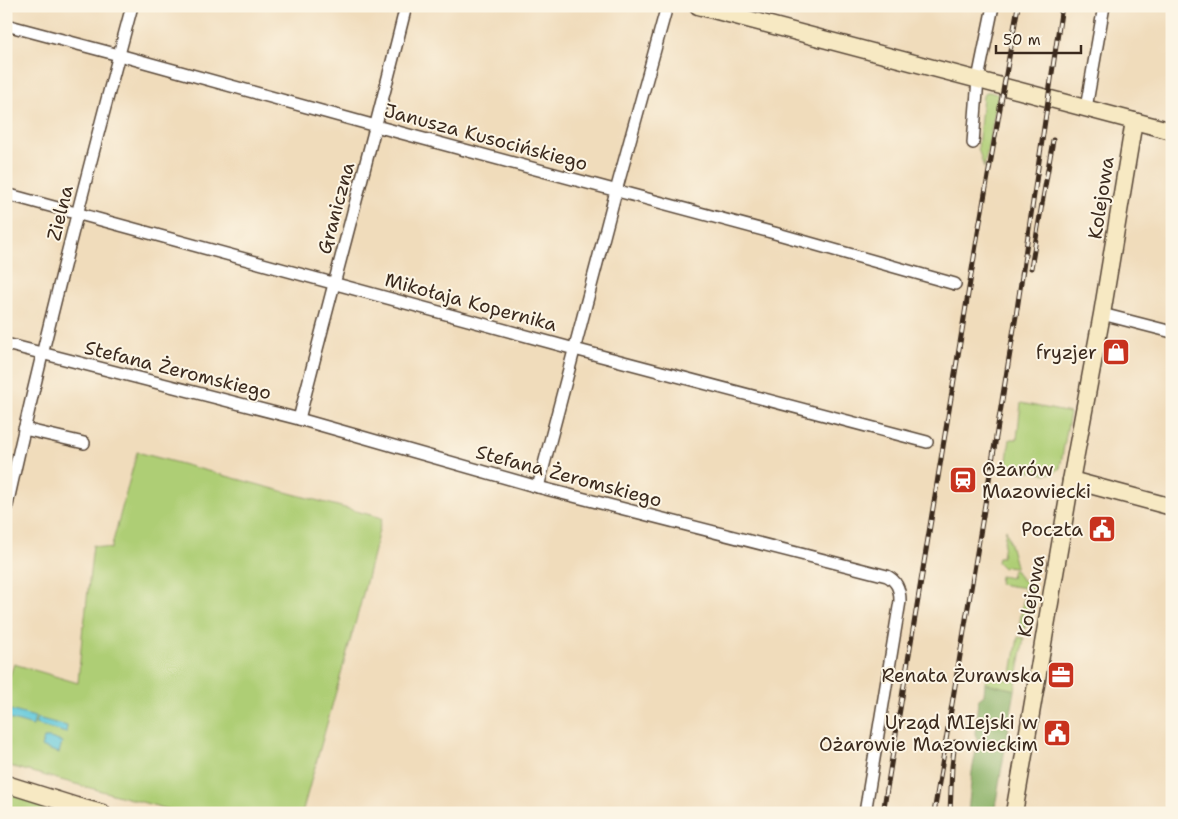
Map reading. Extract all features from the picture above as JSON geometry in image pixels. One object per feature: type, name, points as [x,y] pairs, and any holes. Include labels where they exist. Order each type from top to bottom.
[{"type":"street","name":"Zielna","points":[[6,510],[24,429],[78,213],[132,6]]},
{"type":"street","name":"Graniczna","points":[[299,419],[406,6]]},
{"type":"street","points":[[538,487],[666,6]]},
{"type":"street","points":[[698,6],[1172,131]]},
{"type":"street","points":[[973,143],[978,79],[992,6]]},
{"type":"street","points":[[1086,108],[1104,6]]},
{"type":"street","name":"Janusza Kusocińskiego","points":[[6,25],[769,231],[956,284]]},
{"type":"street","name":"Kolejowa","points":[[1014,813],[1134,121]]},
{"type":"street","name":"Mikołaja Kopernika","points":[[6,194],[927,442]]},
{"type":"street","points":[[1102,314],[1172,332]]},
{"type":"street","name":"Stefana Żeromskiego","points":[[6,344],[299,419],[538,487],[892,578],[899,588],[900,601],[865,813]]},
{"type":"street","points":[[24,429],[84,444]]},
{"type":"street","points":[[1071,480],[1172,507]]},
{"type":"street","points":[[6,784],[102,813]]},
{"type":"green space","points":[[986,92],[998,94],[984,168],[978,148],[983,96]]},
{"type":"green space","points":[[1021,403],[1070,413],[1060,468],[1054,473],[1047,474],[1006,467],[1010,439],[1017,439]]},
{"type":"green space","points":[[137,452],[382,518],[360,606],[302,813],[182,813],[6,765],[6,686],[14,664],[78,683],[93,545],[111,549]]},
{"type":"green space","points":[[1006,529],[1016,566],[1005,566],[1004,568],[997,562],[998,557],[1002,557]]},
{"type":"green space","points":[[1013,569],[1023,580],[1034,582],[1025,629],[1019,628],[1025,588],[999,584],[1000,576],[1011,578]]},
{"type":"green space","points":[[1018,637],[1024,638],[1015,690],[985,683],[986,676],[1011,680]]},
{"type":"green space","points":[[985,683],[1015,690],[994,813],[968,813],[972,772],[978,740],[975,734],[978,700],[984,695]]},
{"type":"green space","points":[[6,787],[92,813],[6,813]]},
{"type":"water","points":[[6,709],[35,717],[33,726],[6,718]]},
{"type":"water","points":[[37,718],[67,726],[66,733],[35,724]]},
{"type":"water","points":[[44,738],[62,742],[59,753],[41,747]]},
{"type":"railway","points":[[883,813],[978,233],[1018,6]]},
{"type":"railway","points":[[934,813],[1016,316],[1062,6]]},
{"type":"railway","points":[[1031,268],[1053,140]]},
{"type":"railway","points":[[950,813],[955,742]]},
{"type":"place","name":"fryzjer","points":[[1116,352]]},
{"type":"place","name":"Ożarów Mazowiecki","points":[[963,480]]},
{"type":"place","name":"Poczta","points":[[1102,529]]},
{"type":"place","name":"Renata Żurawska","points":[[1061,675]]},
{"type":"place","name":"Urząd MIejski w Ożarowie Mazowieckim","points":[[1057,733]]}]
